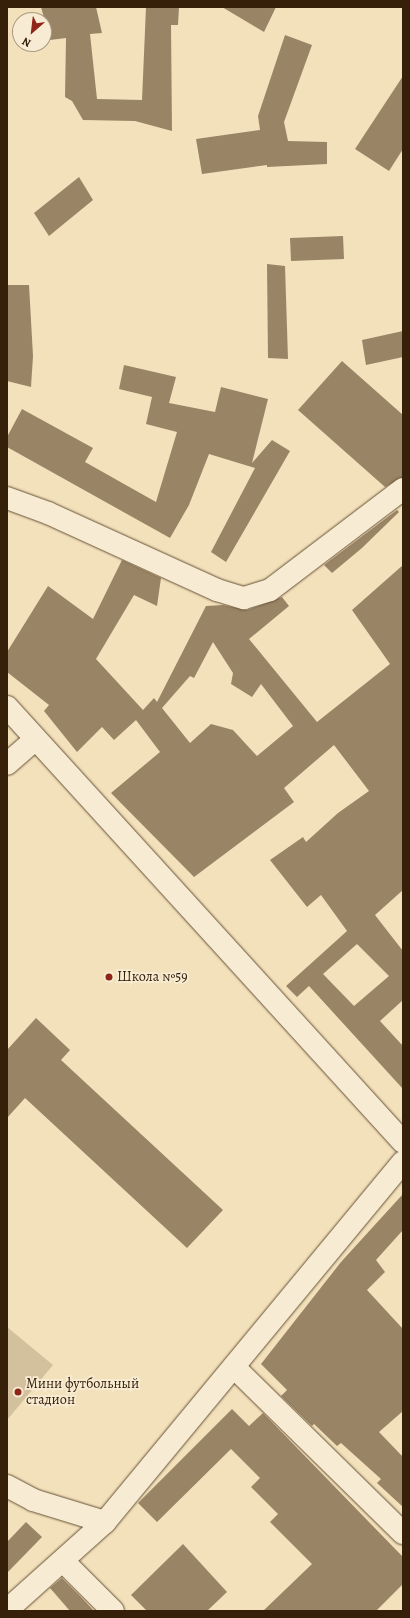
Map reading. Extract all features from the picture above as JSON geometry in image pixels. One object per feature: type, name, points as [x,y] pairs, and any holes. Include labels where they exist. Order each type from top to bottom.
[{"type":"street","points":[[7,498],[48,513],[216,590],[244,598],[270,590],[403,489]]},
{"type":"street","points":[[7,707],[403,1142]]},
{"type":"street","points":[[7,764],[36,739]]},
{"type":"street","points":[[7,1610],[64,1562],[105,1522],[403,1162]]},
{"type":"street","points":[[234,1367],[403,1533]]},
{"type":"street","points":[[7,1486],[33,1500],[105,1522]]},
{"type":"street","points":[[64,1562],[113,1611]]},
{"type":"shaded area","name":"Мини футбольный стадион","points":[[7,1327],[53,1365],[7,1420]]},
{"type":"building","points":[[41,7],[96,7],[102,33],[90,34],[97,99],[142,100],[146,7],[179,7],[178,25],[171,25],[172,131],[135,121],[83,120],[72,101],[65,97],[66,38],[52,40],[52,12],[42,12]]},
{"type":"building","points":[[222,7],[276,7],[264,32]]},
{"type":"building","points":[[285,35],[312,45],[284,122],[288,141],[327,142],[327,164],[267,167],[267,165],[202,174],[196,139],[260,130],[258,116]]},
{"type":"building","points":[[403,76],[403,149],[389,171],[355,149]]},
{"type":"building","points":[[79,177],[93,200],[49,236],[34,213]]},
{"type":"building","points":[[343,236],[344,259],[291,261],[290,238]]},
{"type":"building","points":[[267,264],[285,266],[288,359],[268,358]]},
{"type":"building","points":[[7,285],[29,285],[33,356],[31,387],[7,381]]},
{"type":"building","points":[[403,331],[403,357],[366,365],[362,340]]},
{"type":"building","points":[[342,361],[403,415],[403,477],[385,487],[298,410]]},
{"type":"building","points":[[124,365],[176,377],[169,403],[215,412],[221,387],[268,399],[252,463],[272,440],[290,451],[226,562],[211,552],[255,468],[209,454],[189,505],[170,538],[7,447],[7,437],[22,409],[93,448],[85,462],[156,502],[177,432],[146,424],[152,397],[119,389]]},
{"type":"building","points":[[397,510],[399,512],[362,548],[332,573],[324,565]]},
{"type":"building","points":[[122,560],[161,578],[157,606],[134,595],[96,659],[143,710],[154,698],[157,702],[206,606],[223,605],[247,610],[282,597],[289,606],[249,639],[317,722],[390,664],[352,610],[403,565],[403,890],[375,915],[403,951],[403,1000],[380,1021],[403,1046],[403,1089],[309,986],[297,997],[286,986],[347,931],[321,895],[307,907],[270,860],[303,837],[306,842],[338,813],[369,791],[334,745],[284,788],[294,802],[194,877],[111,793],[160,752],[136,720],[114,740],[102,727],[77,752],[44,711],[49,705],[7,672],[7,652],[48,586],[93,619]],"holes":[[[213,642],[233,673],[231,684],[252,697],[261,684],[293,726],[257,756],[233,730],[211,724],[190,743],[162,708],[190,676],[194,678]],[[357,944],[389,976],[354,1006],[323,974]]]},
{"type":"building","points":[[36,1018],[70,1050],[61,1060],[223,1210],[187,1248],[25,1098],[7,1118],[7,1050]]},
{"type":"building","points":[[403,1194],[403,1230],[376,1260],[385,1272],[367,1290],[403,1329],[403,1411],[379,1432],[403,1457],[403,1507],[377,1483],[381,1479],[341,1443],[337,1446],[314,1424],[312,1426],[281,1396],[287,1390],[261,1364],[341,1262]]},
{"type":"building","points":[[232,1409],[249,1426],[263,1413],[403,1557],[403,1584],[376,1611],[263,1611],[312,1564],[270,1522],[278,1514],[251,1487],[260,1478],[231,1449],[157,1522],[138,1503]]},
{"type":"building","points":[[26,1522],[42,1537],[7,1573],[7,1542]]},
{"type":"building","points":[[183,1544],[227,1592],[207,1611],[147,1611],[131,1595]]},
{"type":"building","points":[[62,1578],[94,1611],[70,1611],[50,1588]]},
{"type":"place","name":"Школа №59","points":[[109,977]]},
{"type":"place","name":"Мини футбольный стадион","points":[[18,1392]]}]
